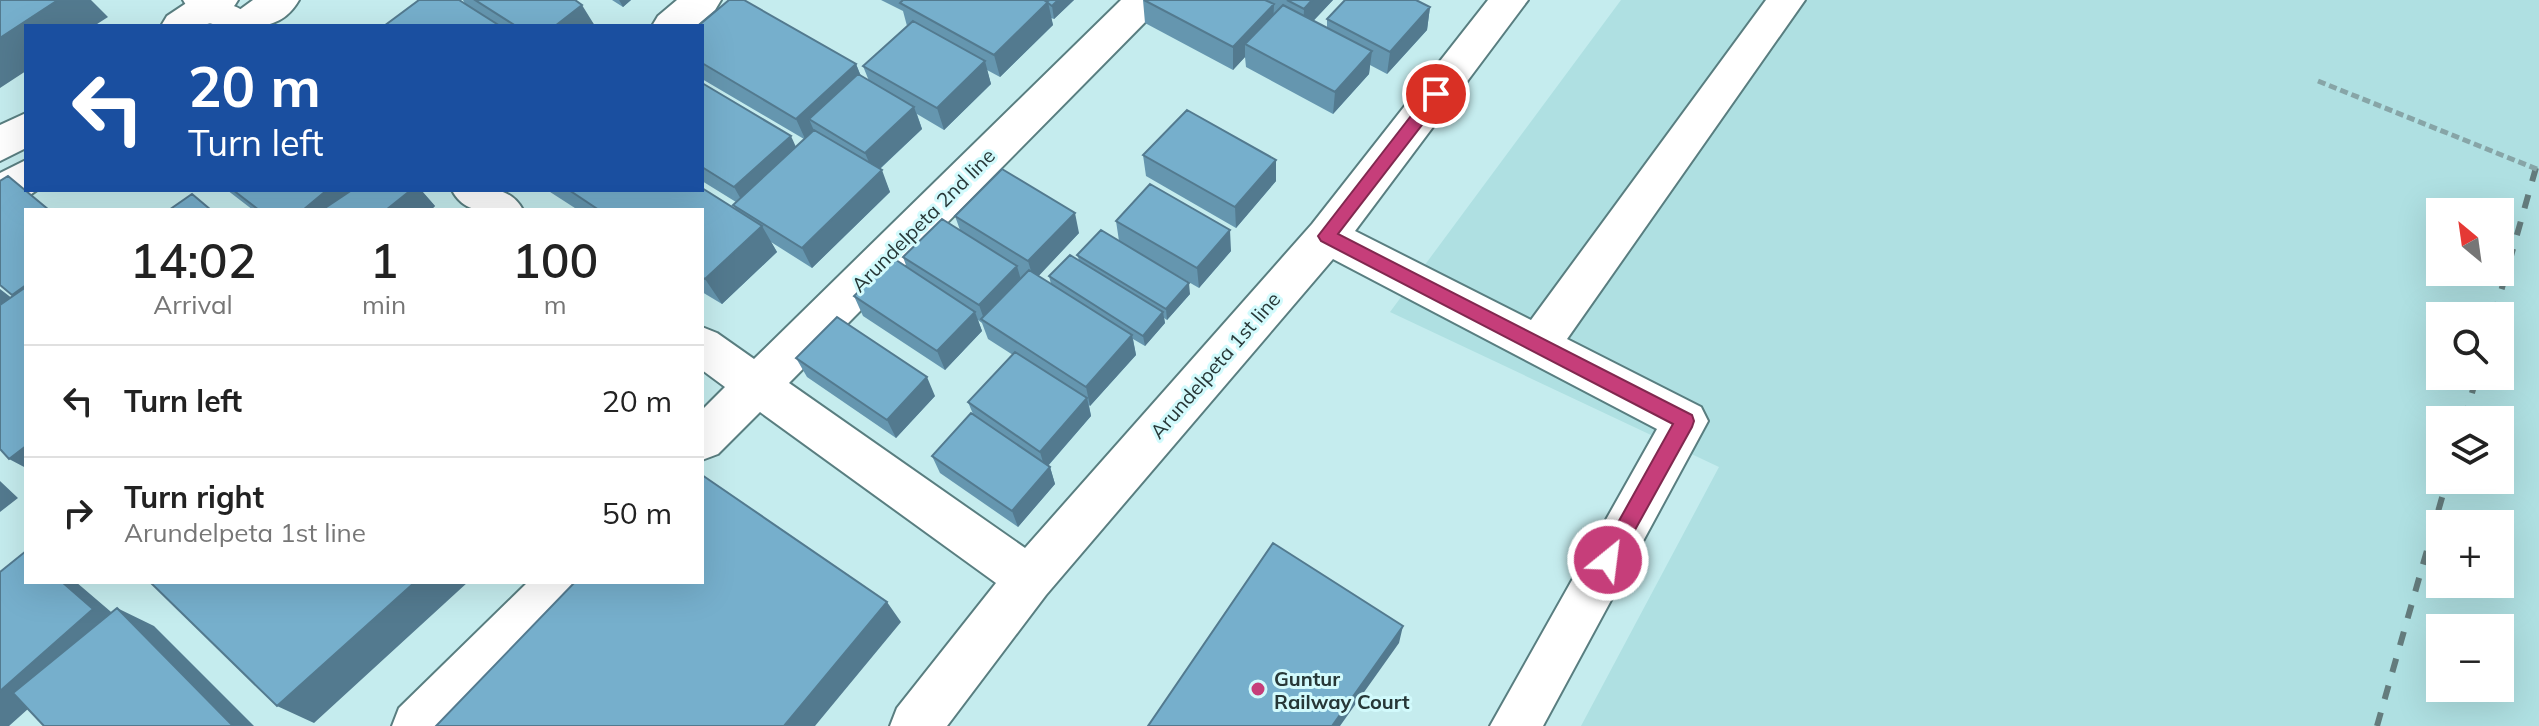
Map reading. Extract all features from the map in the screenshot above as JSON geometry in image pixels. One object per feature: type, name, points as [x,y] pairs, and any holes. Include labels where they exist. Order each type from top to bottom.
[{"type":"street","points":[[186,24],[223,12],[280,0]]},
{"type":"street","points":[[673,24],[702,0]]},
{"type":"street","name":"Arundelpeta 2nd line","points":[[704,438],[1144,0]]},
{"type":"street","name":"Arundelpeta 1st line","points":[[915,726],[1029,579],[1327,236],[1509,0]]},
{"type":"street","points":[[1538,345],[1786,0]]},
{"type":"street","points":[[0,145],[24,129]]},
{"type":"street","points":[[0,194],[24,177]]},
{"type":"street","points":[[1327,236],[1685,421],[1515,726]]},
{"type":"street","points":[[704,347],[1029,579]]},
{"type":"street","points":[[417,726],[559,584]]},
{"type":"path","points":[[2318,81],[2539,170]]},
{"type":"shaded area","points":[[1621,0],[2539,0],[2539,726],[1581,726],[1719,467],[1390,312]]},
{"type":"building","points":[[0,0],[58,0],[0,38]]},
{"type":"building","points":[[419,0],[459,0],[497,24],[387,24]]},
{"type":"building","points":[[475,0],[575,0],[582,5],[558,24],[513,24]]},
{"type":"building","points":[[729,0],[744,0],[856,64],[796,119],[704,64],[704,24],[700,24]]},
{"type":"building","points":[[903,0],[1048,2],[994,55],[900,3]]},
{"type":"building","points":[[1044,0],[1058,0],[1052,6]]},
{"type":"building","points":[[1144,0],[1265,0],[1274,4],[1233,47]]},
{"type":"building","points":[[1287,0],[1312,0],[1304,9]]},
{"type":"building","points":[[1345,0],[1416,0],[1430,7],[1390,52],[1327,19]]},
{"type":"building","points":[[1283,5],[1372,51],[1335,92],[1245,44]]},
{"type":"building","points":[[913,21],[985,61],[937,108],[863,66]]},
{"type":"building","points":[[858,74],[914,107],[865,153],[809,119]]},
{"type":"building","points":[[704,84],[791,136],[734,187],[704,168]]},
{"type":"building","points":[[1187,110],[1276,160],[1235,207],[1143,155]]},
{"type":"building","points":[[814,130],[882,170],[802,248],[733,205]]},
{"type":"building","points":[[1002,169],[1075,213],[1028,261],[955,216]]},
{"type":"building","points":[[8,176],[47,208],[24,208],[24,286],[12,295],[0,285],[0,181]]},
{"type":"building","points":[[1150,184],[1230,230],[1197,268],[1116,221]]},
{"type":"building","points":[[704,189],[762,226],[705,279],[704,208],[596,208],[572,192],[704,192]]},
{"type":"building","points":[[236,192],[325,192],[305,208],[256,208]]},
{"type":"building","points":[[349,192],[408,192],[388,208],[325,208]]},
{"type":"building","points":[[192,194],[209,208],[172,208]]},
{"type":"building","points":[[942,219],[1017,266],[979,305],[903,257]]},
{"type":"building","points":[[1101,230],[1189,283],[1166,309],[1077,255]]},
{"type":"building","points":[[1070,255],[1163,312],[1143,336],[1049,276]]},
{"type":"building","points":[[893,258],[975,312],[937,351],[854,296]]},
{"type":"building","points":[[1029,270],[1132,335],[1086,387],[981,319]]},
{"type":"building","points":[[24,288],[24,448],[9,459],[0,449],[0,305]]},
{"type":"building","points":[[837,317],[927,377],[887,420],[796,358]]},
{"type":"building","points":[[1015,352],[1087,398],[1040,452],[968,402]]},
{"type":"building","points":[[971,413],[1050,467],[1012,511],[932,456]]},
{"type":"building","points":[[704,476],[887,602],[784,726],[436,726],[573,584],[704,584]]},
{"type":"building","points":[[1273,543],[1403,626],[1332,726],[1148,726]]},
{"type":"building","points":[[24,553],[24,584],[64,584],[93,609],[0,691],[0,572]]},
{"type":"building","points":[[152,584],[413,584],[277,706]]},
{"type":"building","points":[[117,608],[233,726],[44,726],[13,693]]},
{"type":"railway","points":[[2498,302],[2539,157]]},
{"type":"railway","points":[[2468,406],[2473,390]]},
{"type":"railway","points":[[2377,726],[2443,494]]},
{"type":"place","name":"Guntur Railway Court","points":[[1258,689]]},
{"type":"route","points":[[1436,94],[1327,236],[1685,421],[1608,560]]}]
